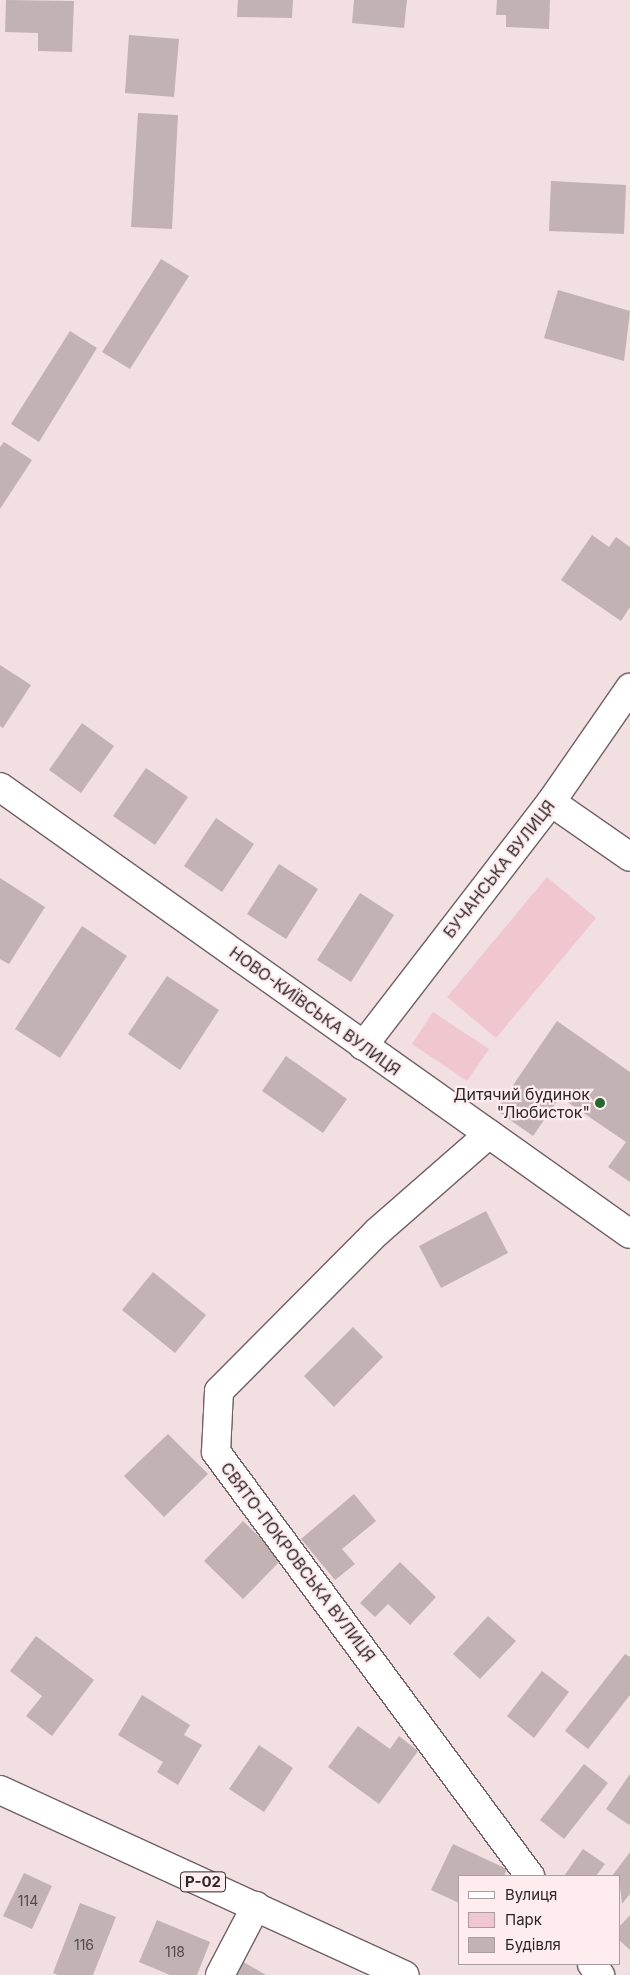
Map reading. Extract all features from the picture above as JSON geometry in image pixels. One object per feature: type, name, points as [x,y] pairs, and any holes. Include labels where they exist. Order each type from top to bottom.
[{"type":"street","name":"БУЧАНСЬКА ВУЛИЦЯ","points":[[363,1046],[551,802],[630,688]]},
{"type":"street","name":"НОВО-КИЇВСЬКА ВУЛИЦЯ","points":[[0,787],[630,1234]]},
{"type":"street","points":[[551,802],[630,858]]},
{"type":"street","name":"СВЯТО-ПОКРОВСЬКА ВУЛИЦЯ","points":[[489,1134],[377,1232],[219,1391],[216,1452],[529,1875]]},
{"type":"street","name":"Р-02","points":[[0,1790],[405,1975]]},
{"type":"street","points":[[220,1975],[256,1906]]},
{"type":"green space","points":[[547,877],[596,918],[496,1038],[447,997]]},
{"type":"green space","points":[[433,1012],[489,1049],[467,1081],[412,1044]]},
{"type":"building","points":[[6,0],[74,1],[72,52],[38,51],[38,33],[5,32]]},
{"type":"building","points":[[238,0],[293,0],[292,18],[237,17]]},
{"type":"building","points":[[354,0],[407,0],[404,28],[352,23]]},
{"type":"building","points":[[497,0],[550,0],[549,29],[506,27],[506,15],[496,15]]},
{"type":"building","points":[[129,35],[179,39],[174,97],[125,93]]},
{"type":"building","points":[[138,113],[178,115],[172,229],[131,227]]},
{"type":"building","points":[[551,181],[626,185],[624,234],[549,231]]},
{"type":"building","points":[[161,259],[189,276],[130,369],[102,352]]},
{"type":"building","points":[[558,290],[630,311],[624,361],[544,338]]},
{"type":"building","points":[[70,331],[97,348],[39,442],[11,424]]},
{"type":"building","points":[[4,442],[32,460],[0,509],[0,447]]},
{"type":"building","points":[[592,535],[609,547],[616,537],[630,547],[630,607],[621,621],[561,580]]},
{"type":"building","points":[[0,665],[31,685],[3,728],[0,726]]},
{"type":"building","points":[[82,723],[114,746],[81,793],[49,770]]},
{"type":"building","points":[[146,768],[188,797],[155,845],[113,816]]},
{"type":"building","points":[[216,818],[254,844],[222,892],[184,866]]},
{"type":"building","points":[[279,864],[318,889],[286,939],[247,914]]},
{"type":"building","points":[[0,878],[45,907],[9,964],[0,959]]},
{"type":"building","points":[[360,893],[394,915],[351,982],[317,960]]},
{"type":"building","points":[[82,926],[127,956],[60,1058],[15,1029]]},
{"type":"building","points":[[167,976],[219,1010],[180,1070],[128,1034]]},
{"type":"building","name":"Дитячий будинок \"Любисток\"","points":[[557,1021],[630,1072],[630,1182],[608,1167],[626,1142],[560,1097],[533,1136],[496,1110]]},
{"type":"building","points":[[286,1056],[347,1099],[323,1133],[262,1091]]},
{"type":"building","points":[[486,1211],[508,1253],[441,1288],[419,1246]]},
{"type":"building","points":[[153,1272],[206,1315],[175,1353],[122,1310]]},
{"type":"building","points":[[353,1327],[383,1357],[334,1407],[304,1376]]},
{"type":"building","points":[[168,1434],[208,1474],[164,1517],[124,1476]]},
{"type":"building","points":[[354,1494],[376,1521],[342,1549],[355,1564],[335,1580],[301,1539]]},
{"type":"building","points":[[243,1521],[282,1559],[243,1599],[204,1561]]},
{"type":"building","points":[[400,1562],[436,1597],[410,1625],[388,1604],[375,1617],[360,1603]]},
{"type":"building","points":[[488,1616],[516,1641],[480,1679],[453,1654]]},
{"type":"building","points":[[36,1636],[94,1680],[52,1736],[26,1716],[42,1696],[10,1671]]},
{"type":"building","points":[[625,1654],[630,1657],[630,1695],[588,1749],[565,1731]]},
{"type":"building","points":[[542,1671],[569,1692],[534,1738],[507,1716]]},
{"type":"building","points":[[142,1695],[190,1725],[184,1735],[202,1745],[178,1785],[157,1772],[163,1762],[118,1735]]},
{"type":"building","points":[[358,1726],[390,1749],[399,1736],[418,1751],[379,1804],[328,1767]]},
{"type":"building","points":[[259,1745],[293,1768],[264,1812],[229,1789]]},
{"type":"building","points":[[584,1764],[608,1783],[564,1839],[540,1820]]},
{"type":"building","points":[[630,1774],[630,1823],[629,1825],[606,1809]]},
{"type":"building","points":[[453,1844],[507,1869],[504,1875],[458,1875],[458,1903],[431,1890]]},
{"type":"building","points":[[583,1849],[605,1864],[597,1875],[565,1875]]},
{"type":"building","points":[[630,1852],[630,1894],[622,1904],[620,1875],[613,1875]]},
{"type":"building","points":[[24,1873],[52,1886],[32,1929],[3,1916]]},
{"type":"building","points":[[80,1903],[116,1917],[93,1975],[58,1975],[53,1973]]},
{"type":"building","points":[[630,1915],[630,1950],[620,1941],[620,1926]]},
{"type":"building","points":[[157,1920],[210,1942],[197,1975],[170,1975],[139,1962]]},
{"type":"building","points":[[240,1960],[266,1975],[232,1975]]},
{"type":"place","name":"Дитячий будинок \"Любисток\"","points":[[600,1103]]}]
